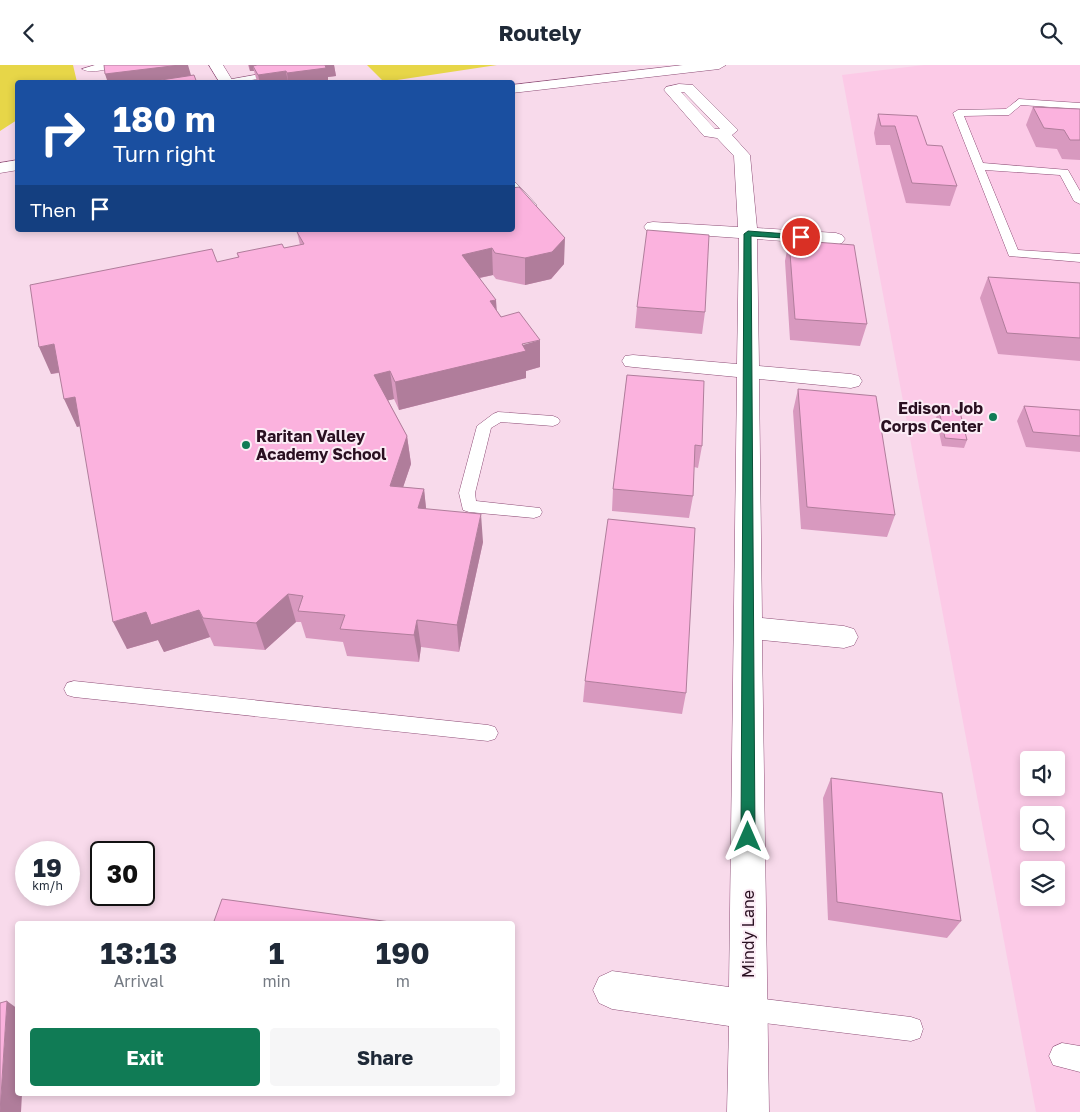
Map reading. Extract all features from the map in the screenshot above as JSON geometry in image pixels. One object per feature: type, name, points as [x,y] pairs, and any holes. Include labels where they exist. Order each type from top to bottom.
[{"type":"street","points":[[216,65],[221,80]]},
{"type":"street","points":[[515,89],[719,65]]},
{"type":"street","name":"Mindy Lane","points":[[662,72],[678,88],[671,91],[710,133],[722,134],[742,155],[748,234],[748,1112]]},
{"type":"street","points":[[0,168],[15,166]]},
{"type":"street","points":[[653,227],[836,239]]},
{"type":"street","points":[[633,361],[851,381]]},
{"type":"street","points":[[748,628],[844,637]]},
{"type":"street","points":[[612,990],[748,1009]]},
{"type":"lane","points":[[86,69],[112,65]]},
{"type":"lane","points":[[234,80],[325,65]]},
{"type":"lane","points":[[1080,106],[1019,103],[1009,112],[958,113],[1014,253],[1080,258]]},
{"type":"lane","points":[[979,166],[1064,172],[1080,201]]},
{"type":"lane","points":[[515,188],[541,216]]},
{"type":"lane","points":[[534,512],[469,506],[467,493],[484,426],[498,417],[553,421]]},
{"type":"lane","points":[[74,689],[488,733]]},
{"type":"lane","points":[[748,1009],[911,1029]]},
{"type":"shaded area","points":[[0,65],[73,65],[77,80],[15,80],[15,121],[0,131]]},
{"type":"shaded area","points":[[367,65],[497,65],[397,80],[382,80]]},
{"type":"shaded area","name":"Edison Job Corps Center","points":[[924,65],[1080,65],[1080,1112],[1036,1112],[842,75]]},
{"type":"building","points":[[104,65],[180,65],[105,74]]},
{"type":"building","points":[[325,65],[326,68],[258,75],[253,66]]},
{"type":"building","points":[[194,75],[196,80],[161,80]]},
{"type":"building","points":[[1033,107],[1080,109],[1080,140],[1070,140],[1064,130],[1044,128]]},
{"type":"building","points":[[878,114],[917,116],[927,145],[942,146],[957,186],[912,183],[895,126],[881,126]]},
{"type":"building","name":"Raritan Valley Academy School","points":[[519,187],[565,238],[552,252],[525,258],[495,253],[492,248],[462,255],[496,300],[490,301],[501,317],[519,312],[540,340],[522,344],[526,351],[395,382],[390,371],[374,375],[407,436],[390,486],[424,489],[418,508],[481,514],[457,625],[417,620],[414,635],[340,629],[345,615],[298,611],[303,596],[288,594],[256,623],[203,618],[199,610],[151,625],[146,612],[113,622],[75,397],[64,399],[54,344],[39,347],[30,285],[212,249],[217,262],[239,257],[237,253],[282,244],[284,248],[304,244],[297,232],[515,232],[515,188]]},
{"type":"building","points":[[647,230],[709,235],[705,312],[637,307]]},
{"type":"building","points":[[789,240],[854,245],[867,324],[795,319]]},
{"type":"building","points":[[988,277],[1080,283],[1080,338],[1007,333]]},
{"type":"building","points":[[627,375],[704,381],[702,446],[695,445],[693,496],[613,489]]},
{"type":"building","points":[[798,389],[876,396],[895,515],[807,507]]},
{"type":"building","points":[[1024,406],[1080,410],[1080,436],[1033,432]]},
{"type":"building","points":[[939,410],[960,412],[967,440],[945,438]]},
{"type":"building","points":[[608,519],[695,528],[686,693],[585,681]]},
{"type":"building","points":[[831,778],[942,793],[961,921],[837,902]]},
{"type":"building","points":[[222,899],[383,921],[214,921]]},
{"type":"building","points":[[7,1001],[0,1112],[0,1003]]},
{"type":"place","name":"Edison Job Corps Center","points":[[993,417]]},
{"type":"place","name":"Raritan Valley Academy School","points":[[246,445]]},
{"type":"route","points":[[748,837],[748,234],[801,237]]}]
